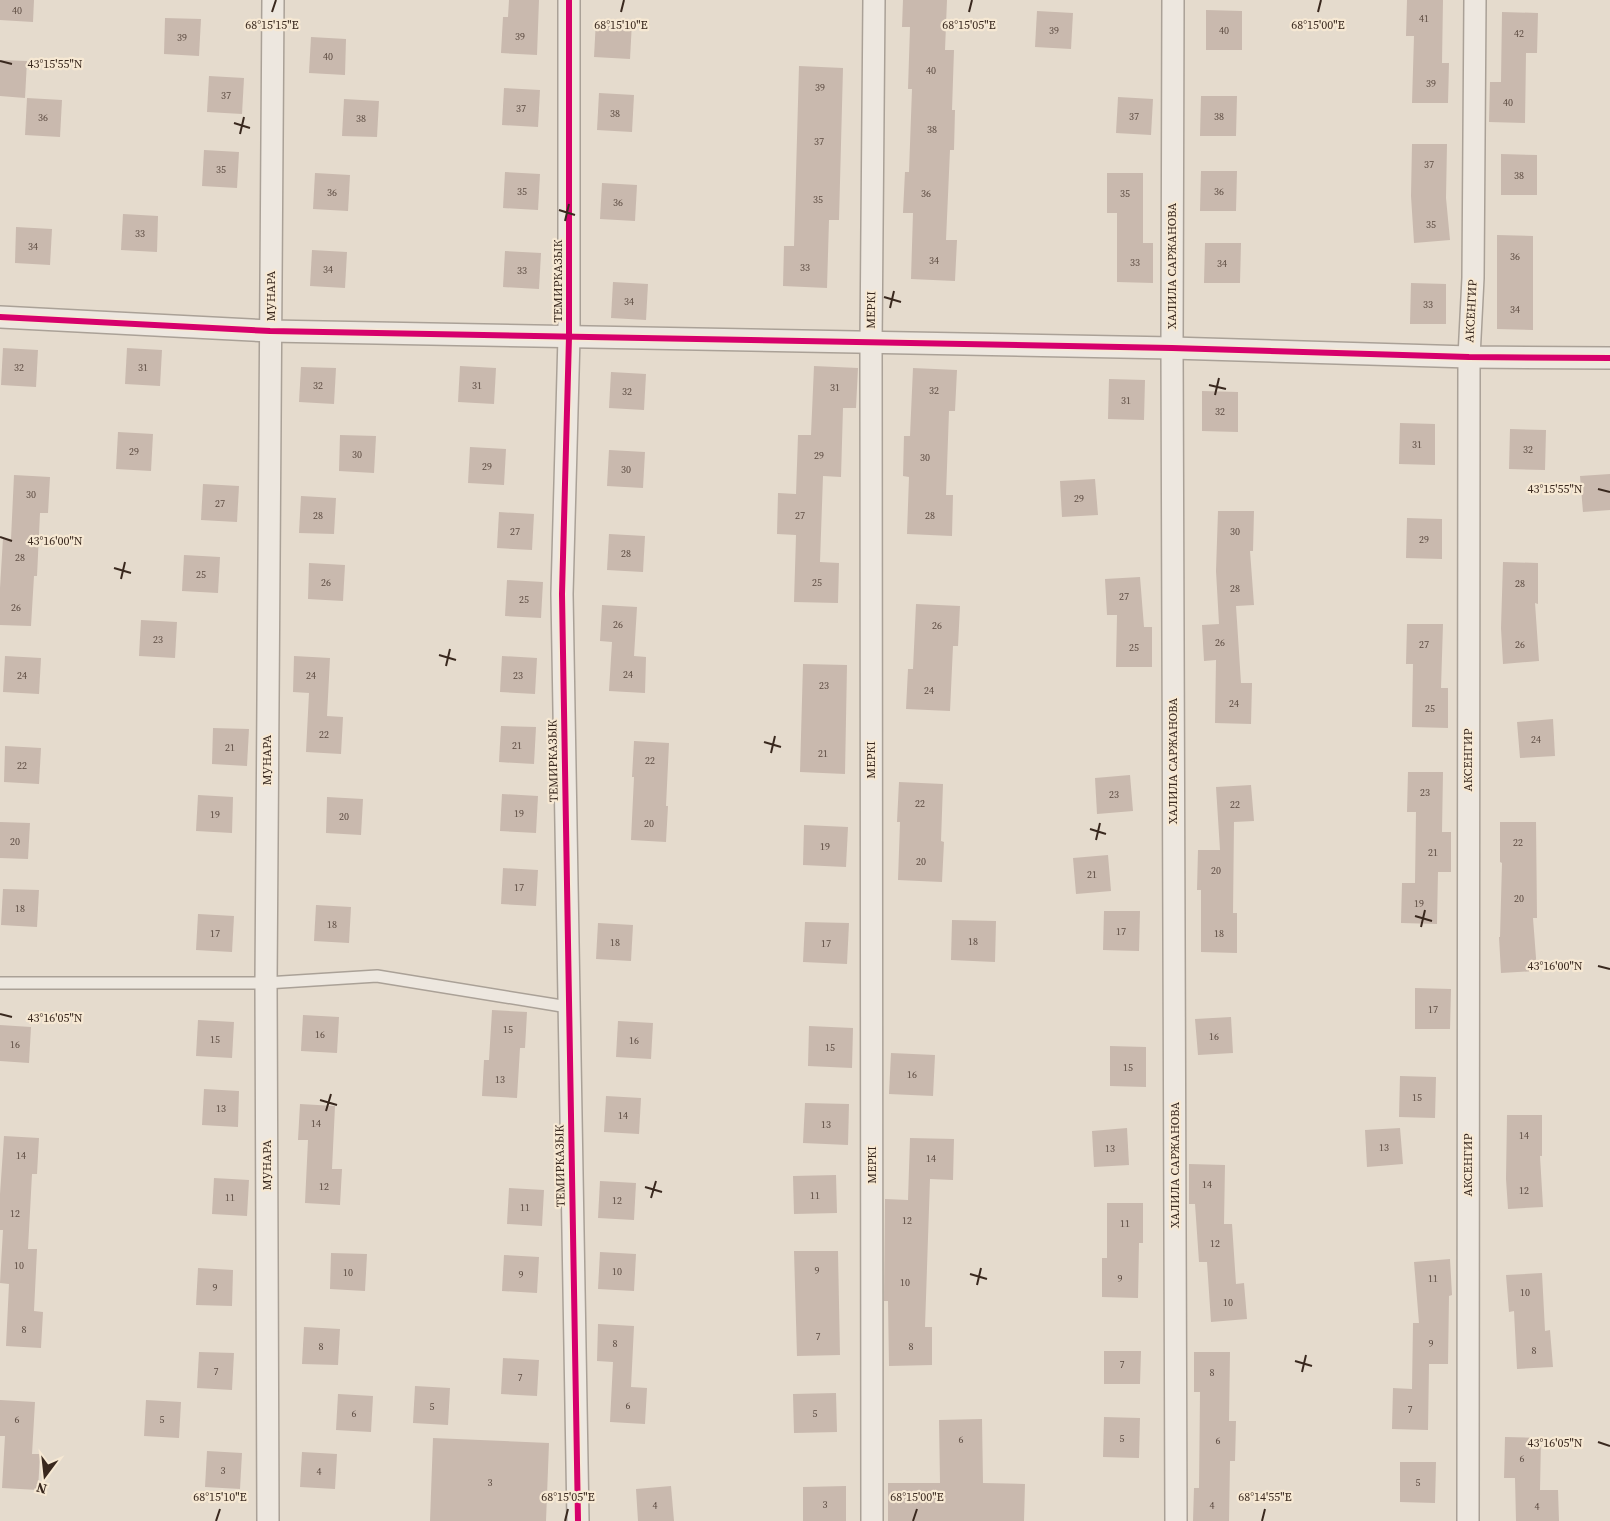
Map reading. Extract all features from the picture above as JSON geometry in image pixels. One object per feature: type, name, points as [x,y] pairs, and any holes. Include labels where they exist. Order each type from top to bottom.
[{"type":"street","name":"МУНАРА","points":[[268,1521],[266,983],[273,0]]},
{"type":"street","name":"ТЕМИРКАЗЫК","points":[[569,0],[569,336],[562,594],[578,1521]]},
{"type":"street","name":"МЕРКІ","points":[[872,1521],[871,342],[874,0]]},
{"type":"street","name":"ХАЛИЛА САРЖАНОВА","points":[[1173,0],[1172,348],[1176,1521]]},
{"type":"street","name":"АКСЕНГИР","points":[[1468,1521],[1469,357],[1473,278],[1475,0]]},
{"type":"street","points":[[0,317],[270,330],[1172,348],[1469,357],[1610,358]]},
{"type":"lane","points":[[0,982],[266,983],[378,976],[568,1007]]},
{"type":"building","points":[[0,0],[34,0],[33,22],[0,20]]},
{"type":"building","points":[[509,0],[539,0],[537,55],[501,53],[503,17],[508,17]]},
{"type":"building","points":[[903,0],[947,0],[945,50],[954,50],[952,110],[955,110],[954,150],[950,150],[946,240],[957,240],[955,281],[911,279],[913,213],[903,213],[905,172],[909,172],[912,89],[908,89],[910,27],[902,27]]},
{"type":"building","points":[[1407,0],[1443,0],[1442,63],[1449,63],[1448,103],[1412,103],[1414,36],[1406,36]]},
{"type":"building","points":[[1206,10],[1242,11],[1242,50],[1206,50]]},
{"type":"building","points":[[1037,11],[1073,13],[1071,49],[1035,47]]},
{"type":"building","points":[[1502,12],[1538,13],[1537,53],[1526,53],[1525,123],[1489,122],[1490,82],[1501,82]]},
{"type":"building","points":[[165,18],[201,19],[199,56],[164,54]]},
{"type":"building","points":[[596,20],[632,22],[630,59],[594,57]]},
{"type":"building","points":[[311,37],[346,39],[345,75],[309,73]]},
{"type":"building","points":[[0,60],[27,61],[25,98],[0,96]]},
{"type":"building","points":[[799,66],[843,68],[839,220],[829,220],[827,288],[783,286],[784,246],[794,246]]},
{"type":"building","points":[[209,76],[244,78],[242,114],[207,112]]},
{"type":"building","points":[[504,88],[540,90],[538,127],[502,125]]},
{"type":"building","points":[[599,93],[634,95],[632,132],[597,130]]},
{"type":"building","points":[[1201,96],[1237,96],[1236,136],[1200,136]]},
{"type":"building","points":[[1118,97],[1153,99],[1151,135],[1116,133]]},
{"type":"building","points":[[27,98],[62,100],[60,137],[25,135]]},
{"type":"building","points":[[344,99],[379,101],[377,137],[342,136]]},
{"type":"building","points":[[1412,144],[1447,144],[1446,198],[1450,240],[1414,243],[1411,196]]},
{"type":"building","points":[[204,150],[239,152],[237,188],[202,186]]},
{"type":"building","points":[[1501,154],[1537,155],[1537,195],[1501,195]]},
{"type":"building","points":[[1201,171],[1237,171],[1236,211],[1200,211]]},
{"type":"building","points":[[505,172],[540,174],[538,210],[503,208]]},
{"type":"building","points":[[315,173],[350,175],[348,211],[313,209]]},
{"type":"building","points":[[1107,173],[1143,173],[1143,243],[1153,243],[1153,283],[1117,282],[1117,213],[1107,213]]},
{"type":"building","points":[[602,183],[637,185],[635,221],[600,219]]},
{"type":"building","points":[[123,214],[158,216],[157,252],[121,250]]},
{"type":"building","points":[[16,227],[52,229],[50,265],[15,263]]},
{"type":"building","points":[[1497,235],[1533,236],[1533,330],[1497,329]]},
{"type":"building","points":[[1205,243],[1241,243],[1240,283],[1204,283]]},
{"type":"building","points":[[312,250],[347,252],[345,288],[310,286]]},
{"type":"building","points":[[505,251],[541,253],[539,289],[503,287]]},
{"type":"building","points":[[613,282],[648,284],[646,320],[611,318]]},
{"type":"building","points":[[1411,283],[1446,284],[1446,324],[1410,324]]},
{"type":"building","points":[[3,348],[38,350],[36,387],[1,385]]},
{"type":"building","points":[[127,348],[162,350],[160,386],[125,384]]},
{"type":"building","points":[[460,366],[496,368],[494,404],[458,402]]},
{"type":"building","points":[[814,366],[858,368],[856,408],[843,408],[841,477],[823,476],[820,562],[839,563],[838,603],[794,602],[796,535],[777,534],[778,493],[796,494],[798,435],[811,435]]},
{"type":"building","points":[[301,367],[336,368],[334,404],[299,402]]},
{"type":"building","points":[[913,368],[957,370],[955,411],[949,411],[946,495],[953,495],[952,536],[907,534],[909,477],[903,476],[904,436],[910,436]]},
{"type":"building","points":[[611,372],[646,374],[644,410],[609,408]]},
{"type":"building","points":[[1109,379],[1145,380],[1144,420],[1108,419]]},
{"type":"building","points":[[1202,391],[1238,392],[1238,432],[1202,431]]},
{"type":"building","points":[[1400,423],[1435,424],[1435,465],[1399,464]]},
{"type":"building","points":[[1510,429],[1546,430],[1545,470],[1509,469]]},
{"type":"building","points":[[118,432],[153,434],[151,471],[116,469]]},
{"type":"building","points":[[340,435],[376,436],[374,473],[339,471]]},
{"type":"building","points":[[470,447],[506,449],[504,485],[468,483]]},
{"type":"building","points":[[609,450],[645,452],[643,488],[607,486]]},
{"type":"building","points":[[1610,474],[1610,510],[1583,512],[1580,476]]},
{"type":"building","points":[[14,475],[50,477],[48,513],[40,513],[37,576],[34,576],[31,626],[0,625],[3,538],[11,539]]},
{"type":"building","points":[[1095,479],[1098,515],[1062,517],[1060,481]]},
{"type":"building","points":[[203,484],[239,486],[237,522],[201,520]]},
{"type":"building","points":[[301,496],[336,498],[334,534],[299,533]]},
{"type":"building","points":[[1218,511],[1254,511],[1253,551],[1250,551],[1254,605],[1236,606],[1241,683],[1252,683],[1251,724],[1215,723],[1216,660],[1204,661],[1202,625],[1219,624],[1216,571]]},
{"type":"building","points":[[499,512],[534,514],[532,550],[497,548]]},
{"type":"building","points":[[1407,518],[1442,519],[1442,559],[1406,558]]},
{"type":"building","points":[[609,534],[645,536],[643,572],[607,570]]},
{"type":"building","points":[[184,555],[220,557],[218,593],[182,591]]},
{"type":"building","points":[[1503,562],[1538,563],[1538,604],[1535,603],[1539,661],[1503,664],[1501,628]]},
{"type":"building","points":[[309,563],[345,565],[343,601],[308,599]]},
{"type":"building","points":[[1140,577],[1144,627],[1152,627],[1152,667],[1116,667],[1117,615],[1107,615],[1105,579]]},
{"type":"building","points":[[507,580],[543,582],[541,618],[505,616]]},
{"type":"building","points":[[916,604],[960,606],[958,646],[953,646],[950,711],[906,709],[908,669],[913,669]]},
{"type":"building","points":[[602,605],[637,607],[634,656],[646,657],[645,693],[609,691],[612,642],[600,641]]},
{"type":"building","points":[[141,620],[177,622],[175,658],[139,656]]},
{"type":"building","points":[[1407,624],[1443,624],[1441,688],[1448,688],[1448,728],[1412,727],[1413,664],[1406,664]]},
{"type":"building","points":[[5,656],[41,658],[39,694],[3,692]]},
{"type":"building","points":[[294,656],[330,658],[327,716],[343,717],[341,754],[306,752],[309,693],[293,692]]},
{"type":"building","points":[[502,656],[537,658],[535,694],[500,692]]},
{"type":"building","points":[[803,664],[847,665],[845,774],[800,772]]},
{"type":"building","points":[[1553,719],[1555,756],[1520,758],[1517,722]]},
{"type":"building","points":[[501,726],[536,727],[534,764],[499,762]]},
{"type":"building","points":[[213,728],[249,729],[247,766],[212,764]]},
{"type":"building","points":[[634,741],[669,743],[666,842],[631,840]]},
{"type":"building","points":[[5,746],[41,748],[39,784],[4,782]]},
{"type":"building","points":[[1408,772],[1443,772],[1442,832],[1451,832],[1451,872],[1438,872],[1437,924],[1401,923],[1402,883],[1415,883],[1416,812],[1407,812]]},
{"type":"building","points":[[1130,775],[1133,811],[1097,814],[1095,778]]},
{"type":"building","points":[[899,782],[943,784],[941,841],[944,842],[942,882],[898,880],[900,822],[897,822]]},
{"type":"building","points":[[1251,785],[1254,821],[1234,822],[1233,913],[1237,913],[1237,953],[1201,952],[1201,890],[1197,890],[1198,850],[1220,850],[1216,787]]},
{"type":"building","points":[[502,794],[538,796],[536,833],[500,831]]},
{"type":"building","points":[[198,795],[233,797],[232,833],[196,831]]},
{"type":"building","points":[[327,797],[363,799],[361,835],[326,833]]},
{"type":"building","points":[[0,822],[30,823],[28,859],[0,858]]},
{"type":"building","points":[[1500,822],[1536,822],[1537,918],[1533,918],[1537,971],[1501,973],[1499,937],[1502,863],[1500,862]]},
{"type":"building","points":[[804,825],[848,827],[846,867],[803,865]]},
{"type":"building","points":[[1108,855],[1111,891],[1076,894],[1073,858]]},
{"type":"building","points":[[503,868],[538,870],[536,906],[501,904]]},
{"type":"building","points":[[3,889],[39,890],[37,927],[1,925]]},
{"type":"building","points":[[316,905],[351,907],[349,943],[314,941]]},
{"type":"building","points":[[1104,911],[1140,911],[1139,951],[1103,950]]},
{"type":"building","points":[[198,914],[234,916],[232,952],[196,950]]},
{"type":"building","points":[[952,920],[996,921],[995,962],[951,960]]},
{"type":"building","points":[[805,922],[849,923],[847,964],[803,962]]},
{"type":"building","points":[[598,923],[633,925],[631,961],[596,959]]},
{"type":"building","points":[[1415,988],[1451,989],[1450,1029],[1415,1029]]},
{"type":"building","points":[[492,1010],[527,1012],[525,1048],[520,1048],[517,1098],[482,1096],[484,1060],[489,1060]]},
{"type":"building","points":[[303,1015],[339,1017],[337,1053],[301,1051]]},
{"type":"building","points":[[1231,1017],[1233,1053],[1198,1055],[1195,1019]]},
{"type":"building","points":[[198,1020],[234,1022],[232,1058],[196,1056]]},
{"type":"building","points":[[618,1021],[653,1023],[651,1059],[616,1057]]},
{"type":"building","points":[[0,1025],[31,1027],[29,1063],[0,1061]]},
{"type":"building","points":[[809,1026],[853,1028],[852,1068],[808,1066]]},
{"type":"building","points":[[1110,1046],[1146,1047],[1146,1087],[1110,1086]]},
{"type":"building","points":[[891,1053],[935,1055],[933,1096],[889,1094]]},
{"type":"building","points":[[1400,1076],[1436,1077],[1435,1118],[1399,1117]]},
{"type":"building","points":[[204,1089],[239,1091],[238,1127],[202,1125]]},
{"type":"building","points":[[606,1096],[641,1098],[639,1134],[604,1132]]},
{"type":"building","points":[[805,1103],[849,1104],[848,1145],[803,1143]]},
{"type":"building","points":[[300,1104],[335,1106],[332,1169],[342,1169],[340,1205],[305,1203],[308,1140],[298,1140]]},
{"type":"building","points":[[1507,1115],[1542,1115],[1542,1156],[1540,1156],[1543,1207],[1508,1209],[1506,1179]]},
{"type":"building","points":[[1127,1128],[1129,1165],[1094,1167],[1092,1131]]},
{"type":"building","points":[[1400,1128],[1403,1164],[1367,1167],[1365,1130]]},
{"type":"building","points":[[4,1136],[39,1138],[37,1174],[32,1174],[28,1249],[37,1249],[34,1311],[43,1312],[41,1348],[6,1346],[9,1284],[0,1283],[3,1230],[0,1230],[0,1194]]},
{"type":"building","points":[[910,1138],[954,1139],[953,1180],[930,1179],[925,1327],[932,1327],[932,1365],[889,1366],[888,1301],[884,1301],[885,1199],[908,1200]]},
{"type":"building","points":[[1189,1164],[1225,1165],[1224,1224],[1232,1224],[1236,1284],[1244,1283],[1247,1319],[1211,1322],[1207,1262],[1199,1262],[1195,1204],[1189,1204]]},
{"type":"building","points":[[836,1175],[837,1213],[794,1214],[793,1176]]},
{"type":"building","points":[[214,1178],[249,1180],[247,1216],[212,1214]]},
{"type":"building","points":[[600,1181],[636,1183],[634,1220],[598,1218]]},
{"type":"building","points":[[509,1188],[544,1190],[542,1226],[507,1224]]},
{"type":"building","points":[[1107,1203],[1143,1203],[1143,1243],[1139,1243],[1138,1298],[1102,1297],[1102,1258],[1107,1258]]},
{"type":"building","points":[[794,1251],[838,1251],[840,1355],[797,1356]]},
{"type":"building","points":[[600,1252],[636,1254],[634,1291],[598,1289]]},
{"type":"building","points":[[331,1253],[367,1254],[365,1291],[330,1289]]},
{"type":"building","points":[[504,1255],[539,1257],[537,1293],[502,1291]]},
{"type":"building","points":[[1450,1259],[1452,1295],[1449,1296],[1448,1364],[1429,1364],[1428,1430],[1392,1429],[1393,1388],[1412,1389],[1413,1323],[1419,1323],[1414,1262]]},
{"type":"building","points":[[198,1268],[233,1270],[232,1306],[196,1305]]},
{"type":"building","points":[[1542,1273],[1545,1331],[1550,1330],[1553,1367],[1517,1369],[1514,1311],[1509,1312],[1506,1275]]},
{"type":"building","points":[[598,1324],[634,1326],[631,1387],[647,1388],[645,1424],[610,1422],[613,1362],[597,1361]]},
{"type":"building","points":[[304,1327],[340,1329],[338,1365],[302,1364]]},
{"type":"building","points":[[1104,1351],[1141,1351],[1140,1384],[1104,1384]]},
{"type":"building","points":[[199,1352],[234,1353],[232,1390],[197,1388]]},
{"type":"building","points":[[1194,1352],[1230,1352],[1229,1421],[1236,1421],[1235,1461],[1230,1461],[1229,1521],[1193,1521],[1194,1488],[1199,1488],[1200,1392],[1194,1392]]},
{"type":"building","points":[[503,1358],[539,1360],[537,1396],[501,1394]]},
{"type":"building","points":[[415,1386],[450,1388],[448,1425],[413,1423]]},
{"type":"building","points":[[836,1393],[837,1432],[794,1433],[793,1394]]},
{"type":"building","points":[[338,1394],[373,1396],[371,1432],[336,1430]]},
{"type":"building","points":[[0,1400],[35,1402],[32,1454],[40,1454],[38,1490],[2,1488],[5,1436],[0,1436]]},
{"type":"building","points":[[146,1400],[181,1402],[179,1438],[144,1436]]},
{"type":"building","points":[[1104,1417],[1140,1418],[1139,1458],[1103,1457]]},
{"type":"building","points":[[982,1419],[983,1483],[1025,1484],[1024,1521],[888,1521],[888,1483],[940,1483],[939,1420]]},
{"type":"building","points":[[1505,1437],[1541,1438],[1540,1490],[1558,1490],[1559,1521],[1516,1521],[1515,1478],[1504,1478]]},
{"type":"building","points":[[433,1438],[549,1443],[546,1521],[430,1521]]},
{"type":"building","points":[[207,1451],[242,1453],[240,1489],[205,1487]]},
{"type":"building","points":[[302,1452],[337,1454],[335,1489],[300,1487]]},
{"type":"building","points":[[1400,1462],[1436,1462],[1435,1503],[1400,1502]]},
{"type":"building","points":[[671,1486],[674,1521],[638,1521],[636,1489]]},
{"type":"building","points":[[846,1486],[846,1521],[803,1521],[803,1487]]},
{"type":"cycle path","points":[[569,0],[569,337],[562,594],[578,1521]]},
{"type":"cycle path","points":[[0,317],[270,331],[1172,348],[1469,357],[1610,358]]}]
